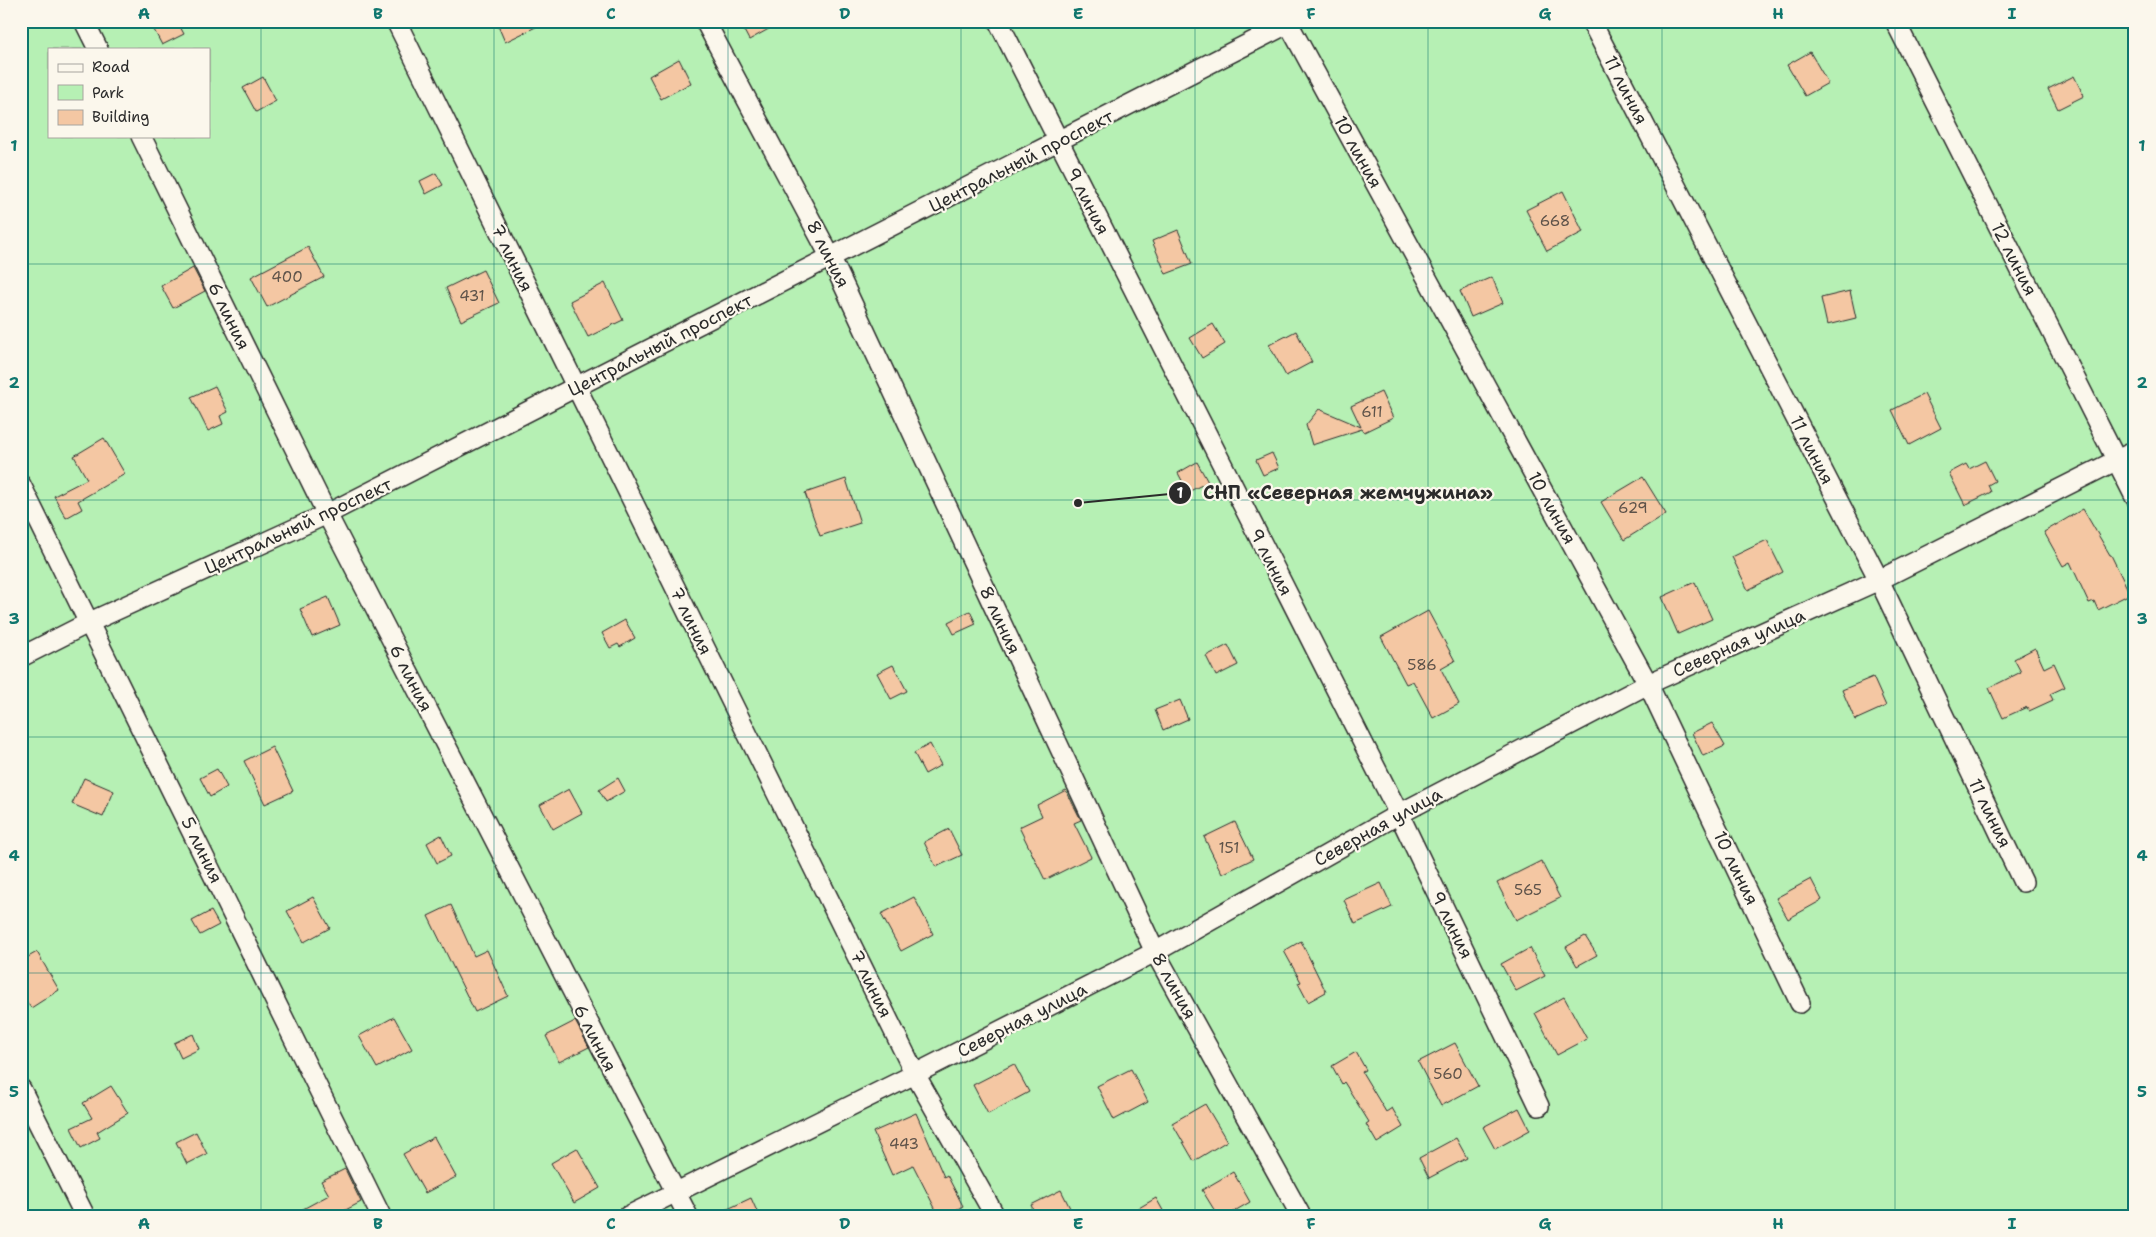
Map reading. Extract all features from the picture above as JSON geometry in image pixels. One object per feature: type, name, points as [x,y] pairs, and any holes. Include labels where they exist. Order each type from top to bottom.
[{"type":"street","points":[[84,21],[98,48]]},
{"type":"street","name":"7 линия","points":[[396,21],[915,1074],[995,1216]]},
{"type":"street","name":"8 линия","points":[[705,21],[831,258],[1155,952],[1301,1216]]},
{"type":"street","name":"9 линия","points":[[998,21],[1058,143],[1399,814],[1539,1106]]},
{"type":"street","name":"11 линия","points":[[1591,21],[1879,580],[2023,882]]},
{"type":"street","name":"12 линия","points":[[1895,21],[2135,497]]},
{"type":"street","name":"Центральный проспект","points":[[21,657],[90,622],[327,514],[1058,143],[1289,22]]},
{"type":"street","name":"10 линия","points":[[1289,22],[1648,684],[1800,1003]]},
{"type":"street","name":"6 линия","points":[[142,138],[327,514],[688,1216]]},
{"type":"street","name":"Северная улица","points":[[628,1216],[915,1074],[1155,952],[1399,814],[1648,684],[1879,580],[2135,451]]},
{"type":"street","name":"5 линия","points":[[21,485],[381,1216]]},
{"type":"street","points":[[21,1089],[85,1216]]},
{"type":"green space","points":[[21,21],[2135,21],[2135,1216],[21,1216]]},
{"type":"building","points":[[166,21],[177,21],[184,34],[162,45],[153,28]]},
{"type":"building","points":[[496,21],[548,21],[505,42]]},
{"type":"building","points":[[739,21],[783,21],[749,40]]},
{"type":"building","points":[[1810,52],[1828,83],[1805,96],[1787,65]]},
{"type":"building","points":[[679,59],[691,83],[661,99],[649,76]]},
{"type":"building","points":[[2074,76],[2084,96],[2058,109],[2048,89]]},
{"type":"building","points":[[263,77],[276,101],[256,112],[243,88]]},
{"type":"building","points":[[436,173],[443,185],[426,194],[420,181]]},
{"type":"building","points":[[1563,191],[1583,232],[1547,251],[1526,210]]},
{"type":"building","points":[[1178,230],[1192,264],[1166,274],[1152,241]]},
{"type":"building","points":[[308,247],[324,277],[267,307],[251,277]]},
{"type":"building","points":[[193,268],[205,291],[173,308],[161,286]]},
{"type":"building","points":[[483,270],[499,303],[461,321],[446,288]]},
{"type":"building","points":[[1492,277],[1503,303],[1471,317],[1460,291]]},
{"type":"building","points":[[605,283],[623,320],[588,337],[570,301]]},
{"type":"building","points":[[1850,291],[1856,318],[1827,325],[1821,298]]},
{"type":"building","points":[[1213,324],[1225,344],[1202,358],[1190,338]]},
{"type":"building","points":[[1296,331],[1312,362],[1286,376],[1269,345]]},
{"type":"building","points":[[215,386],[228,412],[220,416],[223,424],[208,431],[191,397]]},
{"type":"building","points":[[1381,392],[1393,418],[1364,432],[1362,429],[1312,445],[1306,425],[1319,409],[1361,427],[1351,406]]},
{"type":"building","points":[[1924,394],[1941,428],[1909,445],[1892,410]]},
{"type":"building","points":[[104,438],[125,474],[78,501],[82,509],[66,518],[54,496],[87,479],[74,456]]},
{"type":"building","points":[[1272,453],[1279,468],[1263,475],[1256,460]]},
{"type":"building","points":[[1985,461],[1995,481],[1988,485],[1991,492],[1965,505],[1949,473],[1966,464],[1969,469]]},
{"type":"building","points":[[1197,462],[1208,482],[1188,492],[1178,473]]},
{"type":"building","points":[[1643,477],[1666,514],[1624,540],[1601,502]]},
{"type":"building","points":[[846,479],[860,523],[820,536],[805,493]]},
{"type":"building","points":[[2083,509],[2111,555],[2130,594],[2098,610],[2094,601],[2089,603],[2070,562],[2063,566],[2044,532]]},
{"type":"building","points":[[1767,540],[1783,572],[1748,590],[1732,557]]},
{"type":"building","points":[[1695,582],[1712,619],[1678,634],[1662,597]]},
{"type":"building","points":[[328,597],[340,625],[312,637],[300,609]]},
{"type":"building","points":[[970,611],[976,624],[954,634],[948,622]]},
{"type":"building","points":[[1428,611],[1455,661],[1441,669],[1459,704],[1433,718],[1413,681],[1406,684],[1381,637]]},
{"type":"building","points":[[625,620],[635,638],[620,647],[618,644],[610,648],[602,633]]},
{"type":"building","points":[[1228,645],[1238,665],[1216,676],[1206,656]]},
{"type":"building","points":[[2035,648],[2044,668],[2054,663],[2065,687],[2050,694],[2053,700],[2029,711],[2027,707],[2003,718],[1989,688],[2021,672],[2014,659]]},
{"type":"building","points":[[893,665],[907,691],[891,699],[877,673]]},
{"type":"building","points":[[1873,677],[1886,706],[1855,720],[1842,690]]},
{"type":"building","points":[[1180,700],[1188,719],[1163,730],[1155,710]]},
{"type":"building","points":[[1712,723],[1725,746],[1703,756],[1692,733]]},
{"type":"building","points":[[930,744],[941,765],[925,774],[914,753]]},
{"type":"building","points":[[272,747],[293,791],[265,804],[244,761]]},
{"type":"building","points":[[217,769],[227,787],[210,797],[200,778]]},
{"type":"building","points":[[84,778],[114,791],[103,817],[72,804]]},
{"type":"building","points":[[618,778],[625,791],[606,802],[599,790]]},
{"type":"building","points":[[569,789],[582,813],[553,829],[540,805]]},
{"type":"building","points":[[1066,790],[1081,820],[1074,823],[1091,857],[1045,880],[1019,827],[1042,816],[1037,805]]},
{"type":"building","points":[[1235,822],[1253,859],[1222,874],[1204,837]]},
{"type":"building","points":[[949,829],[962,855],[936,867],[924,842]]},
{"type":"building","points":[[441,835],[451,856],[437,863],[427,843]]},
{"type":"building","points":[[1541,861],[1560,898],[1516,920],[1497,883]]},
{"type":"building","points":[[1811,879],[1822,900],[1788,919],[1776,898]]},
{"type":"building","points":[[1381,883],[1392,907],[1355,924],[1344,900]]},
{"type":"building","points":[[313,897],[330,928],[304,942],[287,911]]},
{"type":"building","points":[[914,897],[933,934],[901,951],[881,914]]},
{"type":"building","points":[[451,905],[474,956],[487,950],[508,996],[475,1012],[428,916]]},
{"type":"building","points":[[211,911],[219,925],[200,935],[192,921]]},
{"type":"building","points":[[1585,936],[1597,955],[1577,966],[1566,947]]},
{"type":"building","points":[[1301,941],[1326,992],[1308,1002],[1298,983],[1301,982],[1284,951]]},
{"type":"building","points":[[1530,948],[1545,976],[1516,991],[1501,964]]},
{"type":"building","points":[[37,952],[59,990],[31,1008],[21,994],[21,961]]},
{"type":"building","points":[[1564,997],[1587,1039],[1557,1055],[1535,1013]]},
{"type":"building","points":[[394,1017],[412,1049],[377,1068],[359,1036]]},
{"type":"building","points":[[575,1021],[589,1047],[559,1062],[546,1036]]},
{"type":"building","points":[[193,1034],[199,1049],[181,1058],[174,1043]]},
{"type":"building","points":[[1455,1043],[1478,1086],[1441,1106],[1418,1062]]},
{"type":"building","points":[[1356,1052],[1366,1070],[1362,1072],[1386,1112],[1392,1108],[1403,1127],[1377,1143],[1366,1124],[1369,1122],[1344,1082],[1342,1084],[1332,1066]]},
{"type":"building","points":[[1014,1064],[1029,1092],[988,1114],[973,1085]]},
{"type":"building","points":[[1131,1069],[1148,1102],[1114,1120],[1097,1086]]},
{"type":"building","points":[[111,1086],[128,1113],[97,1132],[100,1138],[81,1148],[71,1128],[92,1118],[83,1103]]},
{"type":"building","points":[[1205,1104],[1227,1141],[1194,1161],[1172,1123]]},
{"type":"building","points":[[1519,1108],[1530,1130],[1495,1149],[1483,1127]]},
{"type":"building","points":[[916,1113],[944,1177],[947,1175],[963,1206],[944,1216],[939,1216],[913,1165],[892,1175],[873,1132]]},
{"type":"building","points":[[196,1132],[207,1154],[187,1164],[176,1142]]},
{"type":"building","points":[[434,1137],[456,1177],[425,1193],[403,1154]]},
{"type":"building","points":[[1456,1138],[1467,1158],[1429,1178],[1419,1158]]},
{"type":"building","points":[[577,1148],[600,1188],[574,1203],[551,1163]]},
{"type":"building","points":[[345,1169],[361,1202],[334,1216],[290,1216],[329,1195],[321,1181]]},
{"type":"building","points":[[1233,1172],[1250,1202],[1226,1216],[1218,1216],[1202,1190]]},
{"type":"building","points":[[1061,1190],[1074,1216],[1036,1216],[1031,1205]]},
{"type":"building","points":[[751,1198],[759,1216],[713,1216]]},
{"type":"building","points":[[1156,1198],[1166,1216],[1125,1216]]},
{"type":"place","name":"СНП «Северная жемчужина»","points":[[1078,503]]}]
